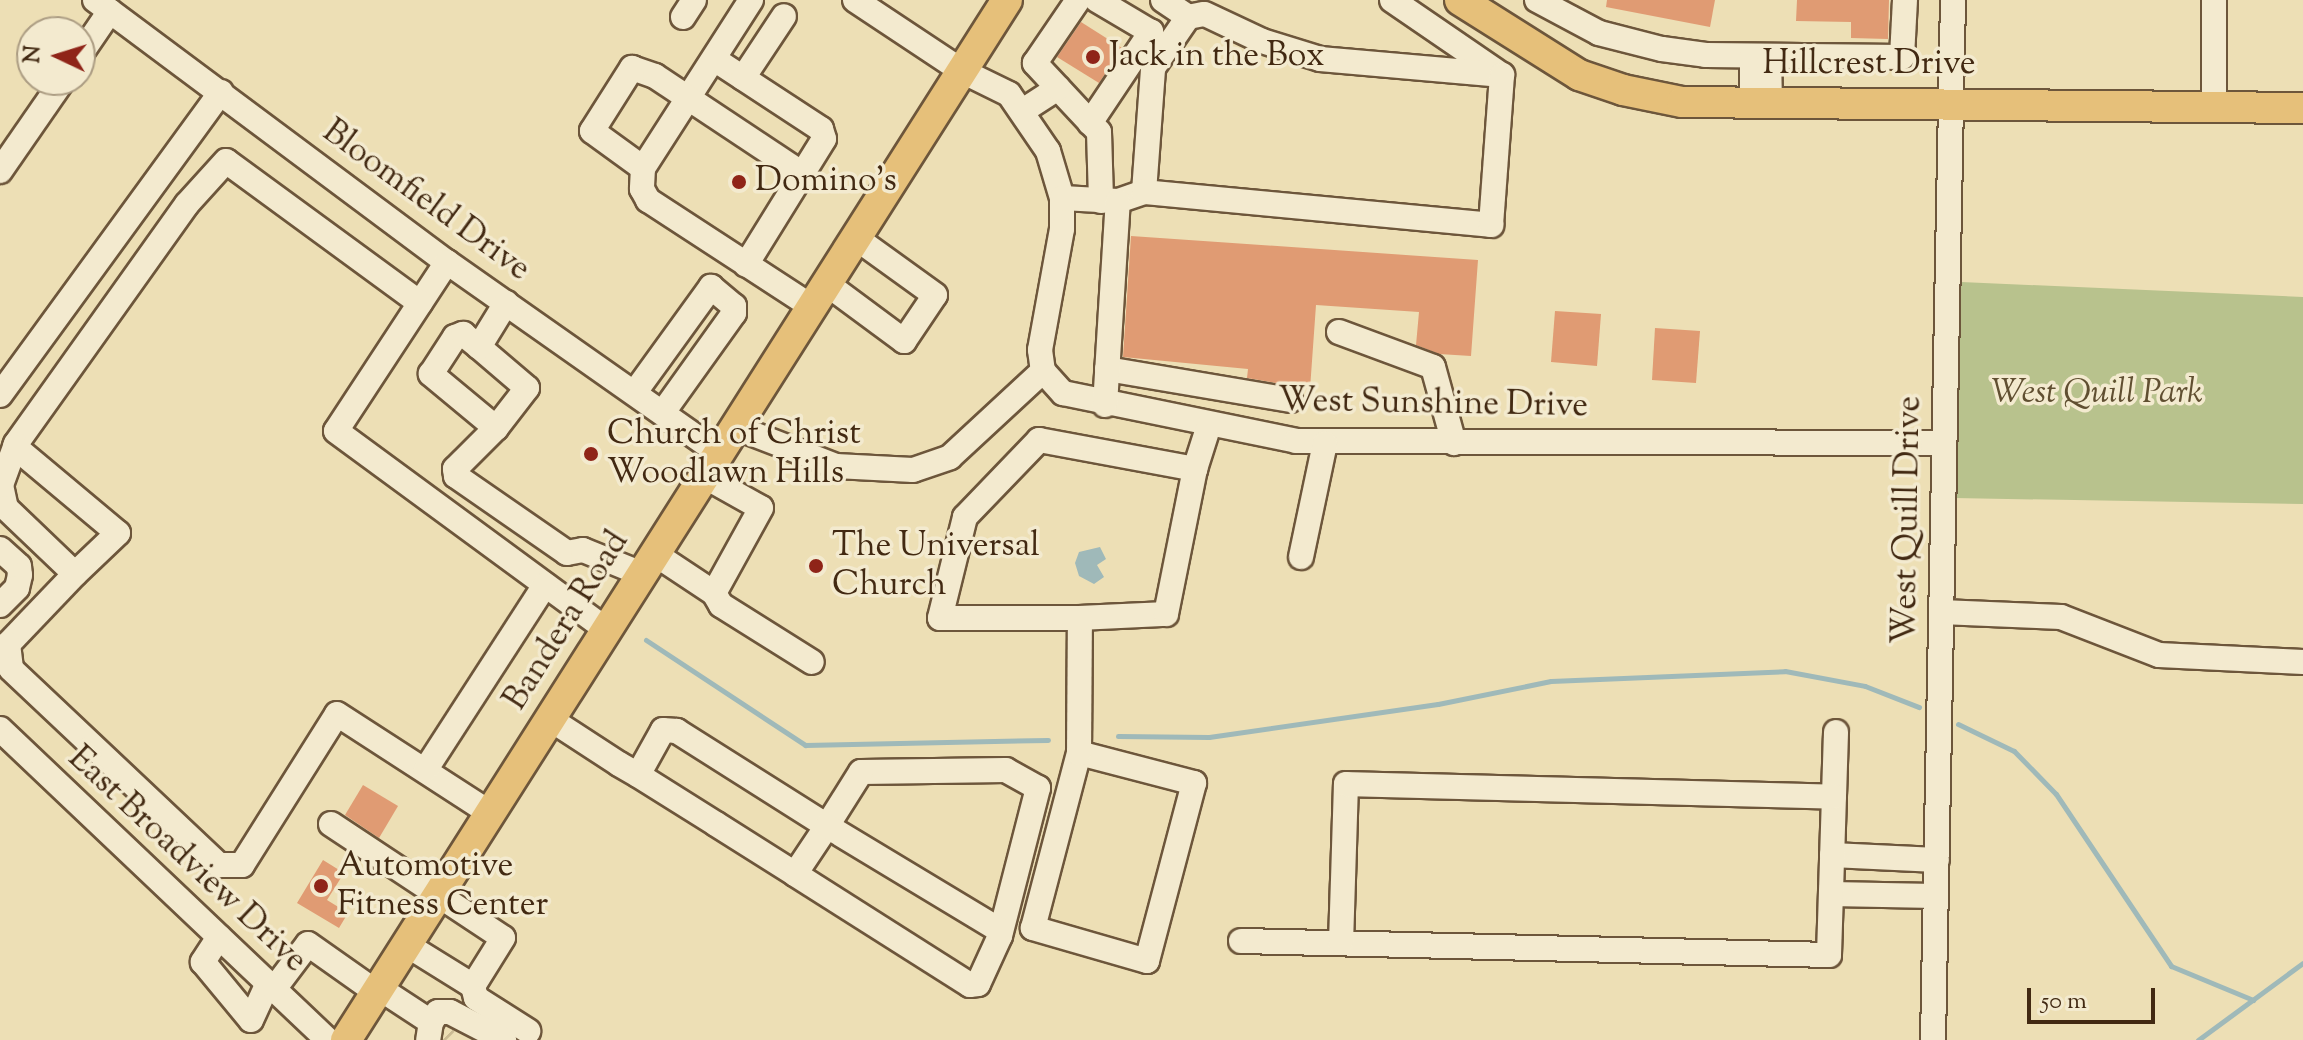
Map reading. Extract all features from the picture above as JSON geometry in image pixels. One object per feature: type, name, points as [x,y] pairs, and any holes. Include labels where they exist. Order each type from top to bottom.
[{"type":"main road","name":"Bandera Road","points":[[346,1040],[1007,0]]},
{"type":"main road","name":"Hillcrest Drive","points":[[1460,0],[1579,75],[1623,90],[1682,102],[2303,108]]},
{"type":"street","points":[[751,0],[643,168],[648,200],[746,265],[819,295],[904,341],[935,295],[856,238]]},
{"type":"street","points":[[735,427],[836,466],[913,470],[950,457],[1043,371],[1041,326],[1062,229],[1062,198],[1048,151],[1024,110],[1009,94],[962,71],[855,0]]},
{"type":"street","points":[[1078,0],[1035,63],[1099,132],[1110,201],[1105,405]]},
{"type":"street","points":[[1090,123],[1151,32],[1097,0]]},
{"type":"street","points":[[1392,0],[1502,75]]},
{"type":"street","points":[[1537,0],[1599,33],[1650,46],[1760,56],[1902,57],[1905,0]]},
{"type":"street","name":"West Quill Drive","points":[[1933,1040],[1942,443],[1953,0]]},
{"type":"street","points":[[2214,0],[2214,107]]},
{"type":"street","name":"Bloomfield Drive","points":[[103,6],[447,262],[663,412],[712,465],[761,508],[714,593]]},
{"type":"street","points":[[1144,192],[1153,68],[1188,7],[1262,41],[1320,59],[1502,75]]},
{"type":"street","points":[[743,78],[784,16]]},
{"type":"street","points":[[1461,47],[1486,19]]},
{"type":"street","points":[[1760,56],[1761,104]]},
{"type":"street","points":[[714,59],[821,129],[823,147],[746,265]]},
{"type":"street","points":[[643,168],[592,131],[626,72],[642,69],[804,175]]},
{"type":"street","points":[[1062,198],[1110,201],[1144,192],[1491,225],[1502,75]]},
{"type":"street","points":[[1024,110],[1058,88]]},
{"type":"street","points":[[0,395],[221,92]]},
{"type":"street","points":[[0,171],[52,96]]},
{"type":"street","points":[[75,574],[6,508],[1,485],[15,447],[187,204],[226,161],[420,303]]},
{"type":"street","points":[[447,262],[336,431],[607,630]]},
{"type":"street","points":[[635,392],[711,287],[734,306],[734,313],[663,412]]},
{"type":"street","points":[[479,347],[506,303]]},
{"type":"street","points":[[1339,332],[1433,367],[1454,443]]},
{"type":"street","points":[[496,428],[431,374],[455,337],[463,334],[527,388],[496,428],[455,469],[456,476],[567,553],[583,550],[649,564],[714,593],[721,605],[812,662]]},
{"type":"street","points":[[1107,369],[1290,400]]},
{"type":"street","name":"West Sunshine Drive","points":[[1043,371],[1063,393],[1105,405],[1325,443],[1942,443]]},
{"type":"street","points":[[1195,469],[1039,440],[965,517],[940,618],[1080,618],[1166,614],[1195,469],[1209,425]]},
{"type":"street","points":[[1301,557],[1325,443]]},
{"type":"street","points":[[15,447],[118,533],[8,644],[11,669],[219,865],[242,865],[337,714],[490,813]]},
{"type":"street","points":[[0,549],[19,566],[20,575],[17,588],[0,605]]},
{"type":"street","points":[[426,769],[545,585]]},
{"type":"street","points":[[1941,612],[2061,617],[2091,624],[2159,655],[2303,662]]},
{"type":"street","points":[[1079,753],[1194,783],[1147,961],[1033,928],[1079,753],[1080,618]]},
{"type":"street","points":[[550,719],[970,985],[978,984],[1001,931],[1038,788],[1006,770],[861,772],[795,874]]},
{"type":"street","name":"East Broadview Drive","points":[[0,729],[328,1040]]},
{"type":"street","points":[[638,775],[663,730],[677,731],[1001,931]]},
{"type":"street","points":[[1241,941],[1829,955],[1836,732]]},
{"type":"street","points":[[1341,943],[1346,784],[1834,797]]},
{"type":"street","points":[[331,824],[503,938],[473,986]]},
{"type":"street","points":[[1832,855],[1937,860]]},
{"type":"street","points":[[1860,895],[1861,857]]},
{"type":"street","points":[[1831,894],[1935,896]]},
{"type":"street","points":[[219,937],[203,962],[256,1030]]},
{"type":"street","points":[[256,1030],[271,986],[308,944],[378,990],[433,1032],[438,1012],[450,1012],[498,1039]]},
{"type":"street","points":[[407,945],[473,986],[476,998],[528,1031]]},
{"type":"green space","name":"West Quill Park","points":[[1961,282],[2303,297],[2303,504],[1954,498]]},
{"type":"water","points":[[1100,547],[1106,559],[1097,565],[1104,577],[1094,584],[1079,576],[1075,563],[1079,552]]},
{"type":"building","points":[[1607,0],[1715,0],[1710,27],[1606,7]]},
{"type":"building","points":[[1797,0],[1889,0],[1888,39],[1851,38],[1851,22],[1796,21]]},
{"type":"building","points":[[1081,22],[1122,48],[1099,83],[1057,57]]},
{"type":"building","points":[[1131,236],[1478,260],[1471,356],[1439,354],[1416,345],[1419,312],[1316,305],[1310,389],[1247,378],[1248,369],[1123,357]]},
{"type":"building","points":[[1555,311],[1601,314],[1597,366],[1551,362]]},
{"type":"building","points":[[1655,328],[1700,331],[1696,383],[1652,380]]},
{"type":"building","points":[[363,785],[398,806],[379,838],[345,815]]},
{"type":"building","name":"Automotive Fitness Center","points":[[323,860],[344,873],[327,900],[348,913],[339,928],[297,903]]},
{"type":"waterway","points":[[646,640],[805,745],[1048,740]]},
{"type":"waterway","points":[[1118,736],[1209,737],[1438,704],[1551,681],[1785,671],[1865,686],[1919,707]]},
{"type":"waterway","points":[[1958,724],[2014,751],[2056,794],[2171,966],[2253,1000]]},
{"type":"waterway","points":[[2198,1040],[2303,963]]},
{"type":"place","name":"Jack in the Box","points":[[1093,57]]},
{"type":"place","name":"Domino's","points":[[739,182]]},
{"type":"place","name":"Church of Christ Woodlawn Hills","points":[[591,454]]},
{"type":"place","name":"The Universal Church","points":[[816,566]]},
{"type":"place","name":"Automotive Fitness Center","points":[[321,886]]}]
